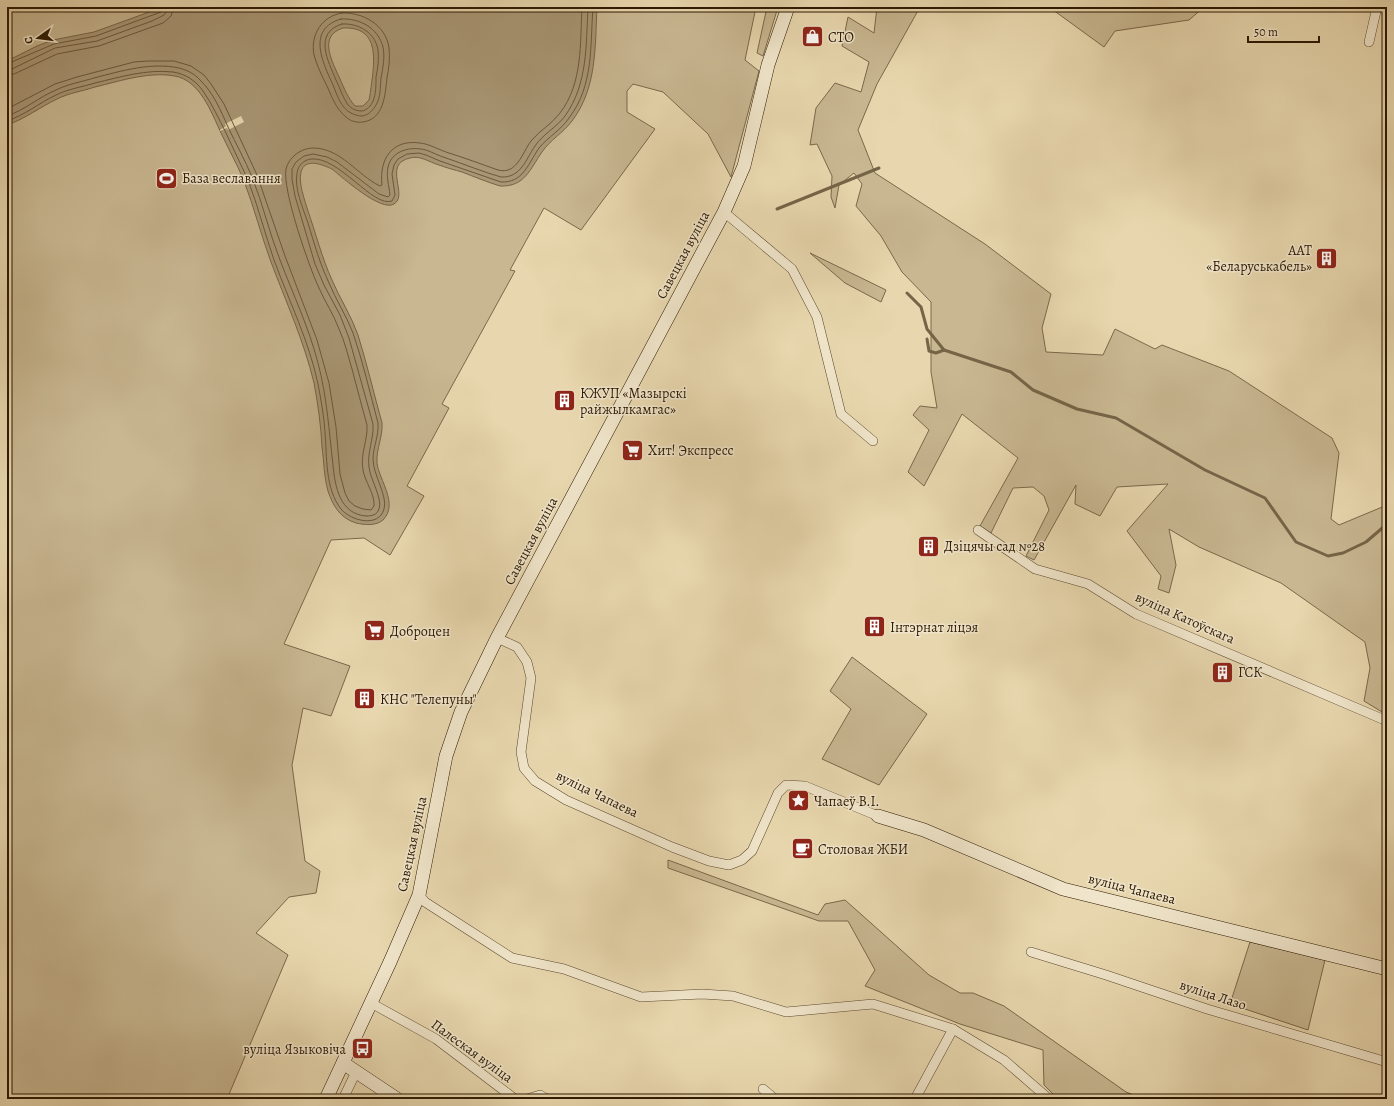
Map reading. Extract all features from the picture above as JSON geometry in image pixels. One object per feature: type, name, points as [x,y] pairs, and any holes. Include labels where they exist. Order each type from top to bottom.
[{"type":"street","name":"Савецкая вуліца","points":[[326,1099],[419,895],[446,756],[461,712],[497,638],[724,212],[744,166],[768,65],[788,7]]},
{"type":"street","points":[[1369,42],[1377,7]]},
{"type":"street","points":[[724,212],[792,269],[817,317],[841,414],[873,441]]},
{"type":"street","name":"вуліца Катоўскага","points":[[978,530],[1035,569],[1088,584],[1136,614],[1387,721]]},
{"type":"street","name":"вуліца Чапаева","points":[[497,638],[517,647],[527,662],[531,678],[521,752],[524,768],[536,781],[566,800],[709,861],[729,865],[742,860],[752,851],[778,793],[786,785],[805,786],[878,816],[924,830],[1063,889],[1387,969]]},
{"type":"street","points":[[419,895],[425,902],[512,958],[564,970],[641,997],[702,994],[733,996],[786,1012],[872,1004],[953,1029],[1004,1060],[1049,1099]]},
{"type":"street","name":"вуліца Лазо","points":[[1031,952],[1106,974],[1207,1009],[1387,1062]]},
{"type":"street","name":"Палеская вуліца","points":[[371,1003],[436,1039],[515,1099]]},
{"type":"street","points":[[916,1099],[953,1029]]},
{"type":"street","points":[[343,1063],[397,1099]]},
{"type":"street","points":[[343,1099],[356,1072]]},
{"type":"street","points":[[763,1089],[775,1099]]},
{"type":"street","points":[[527,1099],[540,1095],[547,1099]]},
{"type":"shaded area","points":[[7,7],[756,7],[745,60],[759,71],[731,177],[708,134],[663,92],[633,84],[627,91],[627,112],[655,129],[581,230],[544,208],[510,270],[515,271],[442,404],[449,408],[407,486],[424,496],[390,555],[364,538],[331,540],[284,644],[350,666],[331,716],[303,708],[292,765],[305,861],[320,871],[316,893],[289,897],[256,933],[288,955],[227,1099],[207,1099],[201,1097],[200,1099],[7,1099]]},
{"type":"shaded area","points":[[767,7],[778,7],[763,56],[757,53]]},
{"type":"shaded area","points":[[877,7],[920,7],[877,84],[858,130],[875,173],[985,244],[1051,294],[1042,328],[1046,352],[1103,355],[1115,329],[1155,349],[1162,345],[1229,371],[1332,438],[1339,453],[1331,519],[1339,525],[1387,505],[1387,715],[1364,701],[1370,668],[1365,642],[1281,583],[1199,547],[1169,529],[1176,565],[1169,593],[1158,589],[1161,576],[1127,531],[1168,484],[1117,487],[1100,516],[1075,504],[1076,485],[1034,560],[1026,556],[1049,510],[1044,496],[1033,487],[1013,488],[991,533],[980,526],[1018,458],[962,414],[924,486],[908,472],[929,430],[913,415],[920,406],[937,408],[931,372],[931,302],[902,272],[881,236],[856,206],[862,184],[854,173],[839,185],[835,208],[831,197],[832,176],[817,144],[810,145],[816,108],[835,83],[861,92],[869,62],[842,46],[848,17],[874,33]]},
{"type":"shaded area","points":[[1049,7],[1204,7],[1189,20],[1115,31],[1104,47]]},
{"type":"shaded area","points":[[810,253],[886,290],[881,302],[845,283]]},
{"type":"shaded area","points":[[852,657],[927,714],[879,785],[822,759],[851,709],[830,691]]},
{"type":"shaded area","points":[[668,860],[818,915],[825,904],[845,900],[929,975],[960,993],[973,993],[1004,1006],[1126,1092],[1144,1099],[1058,1099],[1044,1085],[1043,1050],[960,1024],[865,986],[875,970],[848,921],[819,921],[668,868]]},
{"type":"shaded area","points":[[1250,942],[1325,960],[1308,1030],[1230,1004]]},
{"type":"water","points":[[163,7],[597,7],[593,67],[586,95],[580,108],[572,121],[545,148],[526,176],[515,184],[500,186],[424,159],[414,157],[402,161],[398,166],[398,200],[394,204],[388,205],[380,203],[362,193],[332,169],[315,163],[310,163],[303,167],[300,176],[302,192],[325,263],[358,335],[382,423],[382,433],[377,463],[378,470],[389,499],[389,507],[387,514],[380,522],[367,525],[350,521],[341,515],[330,496],[325,475],[320,423],[310,367],[271,262],[244,181],[211,111],[195,87],[179,77],[169,75],[126,79],[66,95],[20,120],[7,125],[7,61],[53,40],[94,32]],"holes":[[[343,28],[356,29],[365,34],[370,41],[373,51],[374,62],[370,95],[369,100],[363,106],[355,106],[350,100],[331,58],[329,50],[329,43],[335,32]]]},
{"type":"pier","points":[[241,116],[244,122],[228,130],[227,128],[220,131],[226,126],[225,124]]},
{"type":"waterway","points":[[777,209],[879,168]]},
{"type":"waterway","points":[[907,293],[921,307],[927,329],[944,350],[1011,372],[1033,390],[1077,409],[1116,418],[1205,470],[1265,498],[1296,542],[1328,556],[1343,553],[1366,542],[1387,524]]},
{"type":"waterway","points":[[927,339],[929,351],[936,353],[944,350]]},
{"type":"place","name":"СТО","points":[[813,37]]},
{"type":"place","name":"База веславання","points":[[167,178]]},
{"type":"place","name":"ААТ «Беларуськабель»","points":[[1327,258]]},
{"type":"place","name":"КЖУП «Мазырскі райжылкамгас»","points":[[564,401]]},
{"type":"place","name":"Хит! Экспресс","points":[[633,450]]},
{"type":"place","name":"Дзіцячы сад №28","points":[[928,546]]},
{"type":"place","name":"Інтэрнат ліцэя","points":[[874,627]]},
{"type":"place","name":"Доброцен","points":[[374,631]]},
{"type":"place","name":"ГСК","points":[[1222,672]]},
{"type":"place","name":"КНС \"Телепуны\"","points":[[364,699]]},
{"type":"place","name":"Чапаеў В.І.","points":[[799,801]]},
{"type":"place","name":"Столовая ЖБИ","points":[[803,849]]},
{"type":"place","name":"вуліца Языковіча","points":[[362,1049]]}]
